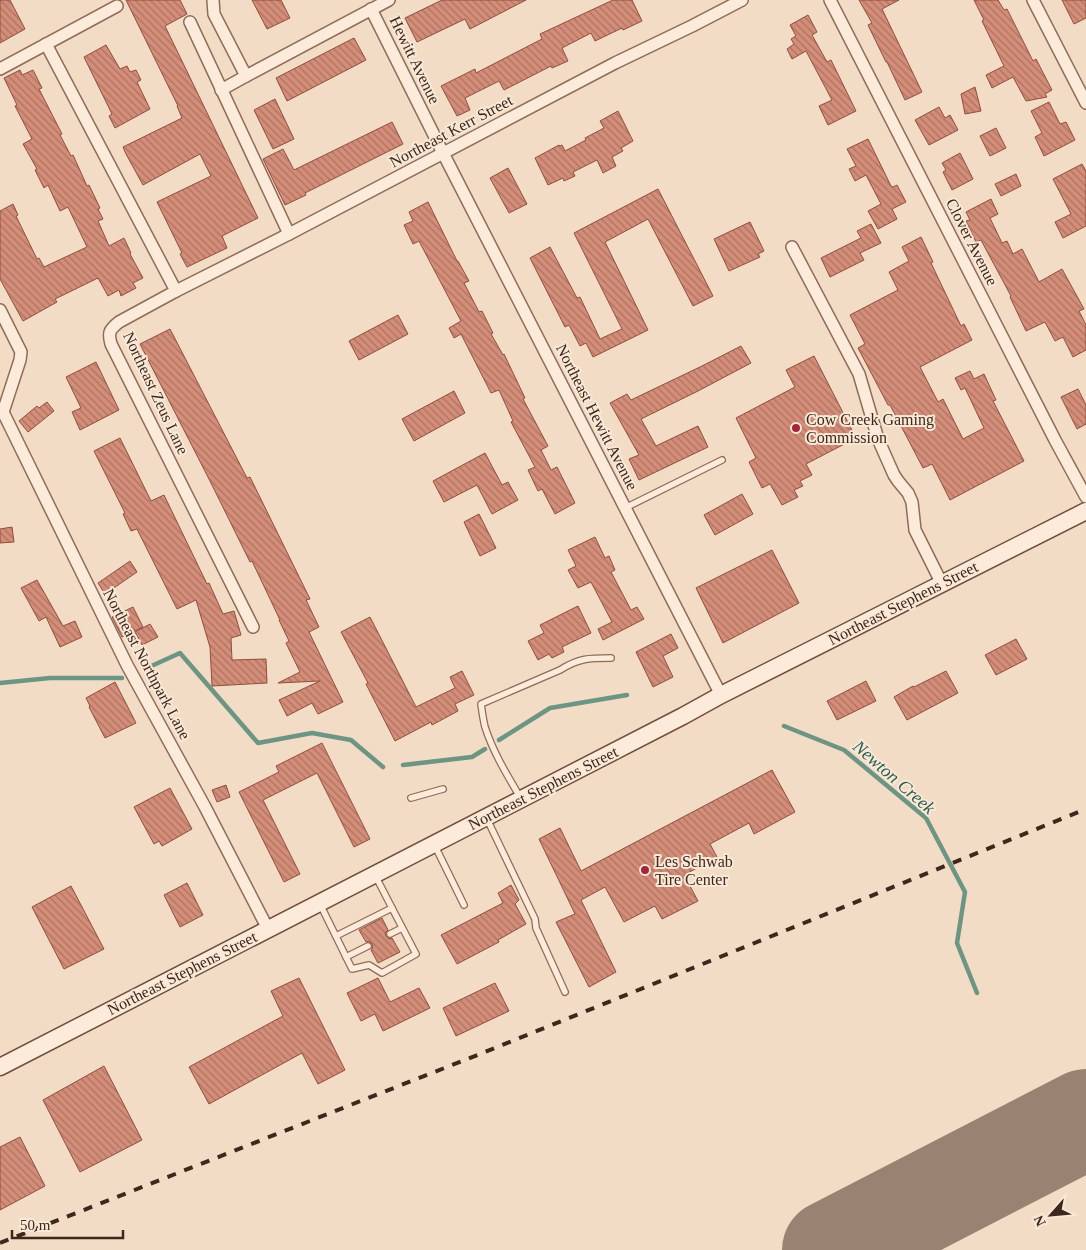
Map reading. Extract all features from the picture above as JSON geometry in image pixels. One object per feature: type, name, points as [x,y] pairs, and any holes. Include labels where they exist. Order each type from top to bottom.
[{"type":"main road","name":"Northeast Stephens Street","points":[[0,1066],[721,695],[1086,511]]},
{"type":"street","points":[[213,0],[214,14],[246,76]]},
{"type":"street","points":[[222,90],[389,0]]},
{"type":"street","name":"Northeast Kerr Street","points":[[176,291],[615,63],[742,0]]},
{"type":"street","name":"Clover Avenue","points":[[830,0],[1086,497]]},
{"type":"street","points":[[1033,0],[1086,103]]},
{"type":"street","points":[[0,69],[117,6]]},
{"type":"street","name":"Hewitt Avenue","points":[[371,9],[443,153]]},
{"type":"street","points":[[190,22],[289,234]]},
{"type":"street","points":[[46,44],[176,291]]},
{"type":"street","name":"Northeast Hewitt Avenue","points":[[443,153],[721,695]]},
{"type":"street","points":[[792,247],[859,374],[874,430],[894,475],[908,493],[916,530],[942,584]]},
{"type":"street","name":"Northeast Zeus Lane","points":[[176,291],[119,322],[111,329],[109,336],[111,344],[253,627]]},
{"type":"street","points":[[0,310],[22,352],[1,412]]},
{"type":"street","name":"Northeast Northpark Lane","points":[[1,412],[127,666],[205,807],[268,929]]},
{"type":"lane","points":[[625,508],[722,460]]},
{"type":"lane","points":[[521,799],[492,746],[484,725],[481,704],[560,670],[571,663],[587,658],[611,658]]},
{"type":"lane","points":[[411,798],[443,790]]},
{"type":"lane","points":[[486,817],[535,920],[536,928],[565,992]]},
{"type":"lane","points":[[434,844],[464,905]]},
{"type":"lane","points":[[319,902],[352,969],[369,965],[382,973],[416,954],[374,874]]},
{"type":"lane","points":[[336,936],[392,908]]},
{"type":"lane","points":[[390,934],[402,928]]},
{"type":"lane","points":[[346,957],[368,946]]},
{"type":"building","points":[[0,0],[10,0],[25,29],[0,43]]},
{"type":"building","points":[[126,0],[180,0],[187,14],[165,26],[258,218],[222,236],[227,248],[187,267],[157,202],[211,176],[200,154],[143,185],[126,154],[123,147],[182,118],[178,106]]},
{"type":"building","points":[[252,0],[281,0],[290,18],[267,29]]},
{"type":"building","points":[[442,0],[526,0],[470,29],[465,19],[417,42],[405,18]]},
{"type":"building","points":[[613,0],[632,0],[642,21],[595,41],[591,33],[562,48],[568,61],[552,68],[551,66],[504,90],[499,81],[465,98],[470,110],[457,116],[441,86],[475,69],[476,73],[542,39],[540,34]]},
{"type":"building","points":[[859,0],[899,0],[882,9],[922,92],[905,100],[868,25],[872,23]]},
{"type":"building","points":[[974,0],[998,0],[1004,10],[1007,9],[1033,61],[1036,59],[1052,90],[1045,94],[1047,97],[1026,101],[1013,77],[992,88],[986,75],[1004,66]]},
{"type":"building","points":[[1062,0],[1086,0],[1086,18],[1074,24]]},
{"type":"building","points":[[808,15],[817,32],[812,35],[827,62],[831,60],[856,111],[828,125],[819,106],[832,100],[806,51],[792,59],[787,49],[794,44],[791,39],[796,36],[790,25]]},
{"type":"building","points":[[354,38],[366,60],[287,101],[276,78]]},
{"type":"building","points":[[106,45],[120,69],[127,66],[130,72],[136,70],[141,80],[137,82],[150,109],[115,128],[109,116],[112,114],[84,57]]},
{"type":"building","points":[[20,70],[22,75],[33,70],[42,88],[39,89],[62,134],[60,135],[71,156],[73,155],[87,186],[89,185],[100,208],[98,209],[103,219],[98,221],[109,246],[124,238],[143,278],[133,283],[136,288],[121,296],[119,290],[108,296],[98,278],[55,299],[57,302],[23,321],[0,279],[0,211],[13,204],[18,215],[16,216],[37,259],[39,258],[44,267],[87,247],[68,207],[60,211],[48,185],[44,188],[35,170],[37,169],[23,144],[32,139],[15,106],[17,105],[4,78]]},
{"type":"building","points":[[975,87],[981,111],[965,114],[961,94]]},
{"type":"building","points":[[275,99],[294,139],[273,149],[254,110]]},
{"type":"building","points":[[1049,102],[1060,124],[1066,122],[1075,140],[1044,156],[1035,137],[1042,133],[1031,111]]},
{"type":"building","points":[[939,107],[945,118],[950,115],[958,130],[929,145],[915,120]]},
{"type":"building","points":[[618,111],[633,141],[621,148],[623,151],[612,157],[616,166],[603,173],[597,160],[573,172],[575,176],[564,181],[563,178],[548,185],[535,158],[559,145],[562,145],[565,151],[586,140],[585,138],[604,128],[600,121]]},
{"type":"building","points":[[392,122],[403,144],[285,205],[263,159],[283,149],[294,170]]},
{"type":"building","points":[[996,128],[1006,148],[990,156],[980,136]]},
{"type":"building","points":[[868,139],[891,186],[897,185],[906,202],[892,209],[897,219],[878,229],[868,211],[881,204],[866,175],[855,181],[849,169],[856,166],[847,149]]},
{"type":"building","points":[[960,153],[973,179],[952,190],[943,172],[946,170],[942,163]]},
{"type":"building","points":[[1082,164],[1086,171],[1086,226],[1063,238],[1055,222],[1071,214],[1053,179]]},
{"type":"building","points":[[508,168],[527,204],[509,213],[490,178]]},
{"type":"building","points":[[1016,174],[1021,186],[1001,196],[995,184]]},
{"type":"building","points":[[658,189],[713,296],[693,306],[648,219],[605,242],[648,330],[593,357],[586,343],[580,346],[569,325],[565,327],[530,258],[550,247],[577,298],[580,297],[600,339],[622,329],[574,233]]},
{"type":"building","points":[[991,199],[998,214],[990,218],[1002,243],[1007,241],[1013,254],[1022,249],[1039,282],[1062,269],[1084,309],[1079,311],[1086,325],[1086,350],[1073,357],[1063,337],[1055,341],[1045,322],[1026,331],[1011,296],[981,240],[976,242],[966,221],[970,220],[966,212]]},
{"type":"building","points":[[428,202],[469,281],[464,283],[479,312],[482,311],[493,333],[491,334],[504,354],[525,398],[523,399],[548,446],[541,450],[551,470],[557,467],[575,503],[555,514],[542,489],[538,491],[528,470],[535,467],[511,422],[513,421],[499,390],[491,393],[461,334],[454,338],[449,328],[461,321],[419,241],[413,244],[404,225],[413,221],[409,212]]},
{"type":"building","points":[[750,222],[764,251],[758,254],[760,257],[729,271],[714,239]]},
{"type":"building","points":[[871,224],[881,243],[860,253],[864,260],[830,277],[821,258],[861,238],[857,231]]},
{"type":"building","points":[[921,237],[933,262],[931,263],[961,326],[964,324],[972,340],[920,367],[938,402],[943,399],[963,439],[984,428],[965,388],[961,390],[955,378],[970,371],[974,379],[984,374],[996,400],[993,401],[1024,461],[950,500],[932,464],[923,468],[890,405],[888,405],[858,348],[865,344],[850,315],[898,290],[889,272],[909,261],[902,247]]},
{"type":"building","points":[[398,315],[408,334],[359,360],[349,341]]},
{"type":"building","points":[[170,329],[247,478],[250,477],[310,599],[306,600],[319,627],[309,632],[343,702],[318,714],[312,703],[287,716],[279,700],[320,681],[278,683],[300,672],[286,643],[289,641],[252,561],[250,562],[140,344]]},
{"type":"building","points":[[741,346],[751,363],[641,419],[656,446],[698,426],[708,447],[639,480],[629,459],[639,455],[610,403],[627,394],[631,400]]},
{"type":"building","name":"Cow Creek Gaming Commission","points":[[814,356],[856,438],[806,464],[812,475],[800,481],[803,486],[794,490],[798,497],[782,505],[770,484],[762,488],[749,462],[756,458],[736,418],[795,387],[786,370]]},
{"type":"building","points":[[96,362],[119,410],[80,430],[72,412],[81,408],[66,377]]},
{"type":"building","points":[[1078,389],[1086,405],[1086,424],[1077,429],[1061,397]]},
{"type":"building","points":[[454,391],[465,413],[414,441],[402,419]]},
{"type":"building","points":[[47,402],[54,411],[28,432],[19,421],[37,406],[39,408]]},
{"type":"building","points":[[120,438],[151,501],[164,495],[223,614],[234,611],[241,635],[231,638],[232,660],[266,659],[267,683],[212,686],[210,647],[196,600],[177,609],[137,529],[131,531],[123,514],[125,513],[94,451]]},
{"type":"building","points":[[485,453],[502,485],[508,482],[518,500],[492,514],[477,485],[444,502],[433,481]]},
{"type":"building","points":[[742,494],[753,514],[715,535],[704,515]]},
{"type":"building","points":[[479,514],[496,548],[480,556],[464,522]]},
{"type":"building","points":[[12,527],[14,542],[0,543],[0,529]]},
{"type":"building","points":[[595,537],[605,558],[609,556],[615,570],[611,572],[631,610],[637,607],[644,619],[603,640],[598,629],[612,622],[591,582],[578,588],[568,570],[576,566],[568,550]]},
{"type":"building","points":[[772,550],[799,603],[723,643],[696,588]]},
{"type":"building","points":[[130,561],[137,572],[105,594],[98,583]]},
{"type":"building","points":[[37,580],[63,626],[75,621],[82,637],[60,647],[46,617],[39,621],[21,588]]},
{"type":"building","points":[[578,606],[591,633],[562,647],[564,652],[552,658],[549,654],[538,660],[528,641],[544,633],[540,625]]},
{"type":"building","points":[[133,607],[143,627],[122,637],[112,617]]},
{"type":"building","points":[[370,617],[416,707],[455,688],[450,677],[462,671],[474,695],[455,704],[458,711],[432,725],[431,722],[395,741],[366,684],[368,683],[341,632]]},
{"type":"building","points":[[150,624],[158,637],[142,645],[135,632]]},
{"type":"building","points":[[671,634],[678,648],[663,656],[673,677],[653,687],[636,652]]},
{"type":"building","points":[[1016,639],[1027,659],[996,675],[985,655]]},
{"type":"building","points":[[946,671],[958,693],[907,720],[894,697]]},
{"type":"building","points":[[866,681],[876,701],[837,720],[827,701]]},
{"type":"building","points":[[115,682],[136,723],[105,738],[86,698]]},
{"type":"building","points":[[322,743],[370,839],[354,847],[317,773],[263,800],[300,874],[284,882],[239,792],[279,772],[276,766]]},
{"type":"building","points":[[772,770],[795,812],[754,834],[749,823],[710,844],[717,857],[684,875],[698,901],[662,919],[655,906],[624,922],[605,887],[581,900],[616,972],[589,987],[556,922],[575,914],[539,839],[560,828],[581,871]]},
{"type":"building","points":[[226,785],[230,797],[217,802],[212,790]]},
{"type":"building","points":[[170,788],[192,829],[162,846],[159,841],[154,844],[134,807]]},
{"type":"building","points":[[187,883],[203,915],[180,927],[164,895]]},
{"type":"building","points":[[511,885],[519,900],[515,904],[526,924],[498,940],[499,942],[457,964],[441,935],[503,903],[498,893]]},
{"type":"building","points":[[71,886],[104,949],[64,969],[32,907]]},
{"type":"building","points":[[382,918],[388,930],[385,933],[386,936],[389,939],[392,938],[400,952],[378,963],[371,950],[372,944],[369,941],[366,942],[359,930]]},
{"type":"building","points":[[299,978],[345,1070],[318,1084],[302,1053],[209,1104],[189,1067],[283,1016],[271,991]]},
{"type":"building","points":[[378,978],[390,1002],[419,988],[430,1008],[383,1031],[375,1014],[361,1021],[347,993]]},
{"type":"building","points":[[495,983],[509,1011],[456,1036],[443,1008]]},
{"type":"building","points":[[104,1066],[142,1140],[80,1172],[43,1100]]},
{"type":"building","points":[[20,1137],[45,1186],[0,1210],[0,1147]]},
{"type":"waterway","name":"Newton Creek","points":[[147,668],[180,653],[258,743],[312,733],[351,740],[383,767]]},
{"type":"waterway","name":"Newton Creek","points":[[0,683],[50,678],[122,678]]},
{"type":"waterway","name":"Newton Creek","points":[[499,740],[550,708],[627,695]]},
{"type":"waterway","name":"Newton Creek","points":[[784,726],[844,750],[926,818],[965,892],[957,943],[977,993]]},
{"type":"waterway","name":"Newton Creek","points":[[403,765],[472,757],[485,749]]},
{"type":"taxiway","points":[[1044,1141],[1072,1133],[1086,1133]]},
{"type":"runway","points":[[832,1250],[1086,1119]]},
{"type":"railway","points":[[0,1243],[480,1054],[1086,809]]},
{"type":"place","name":"Cow Creek Gaming Commission","points":[[796,428]]},
{"type":"place","name":"Les Schwab Tire Center","points":[[645,870]]}]
